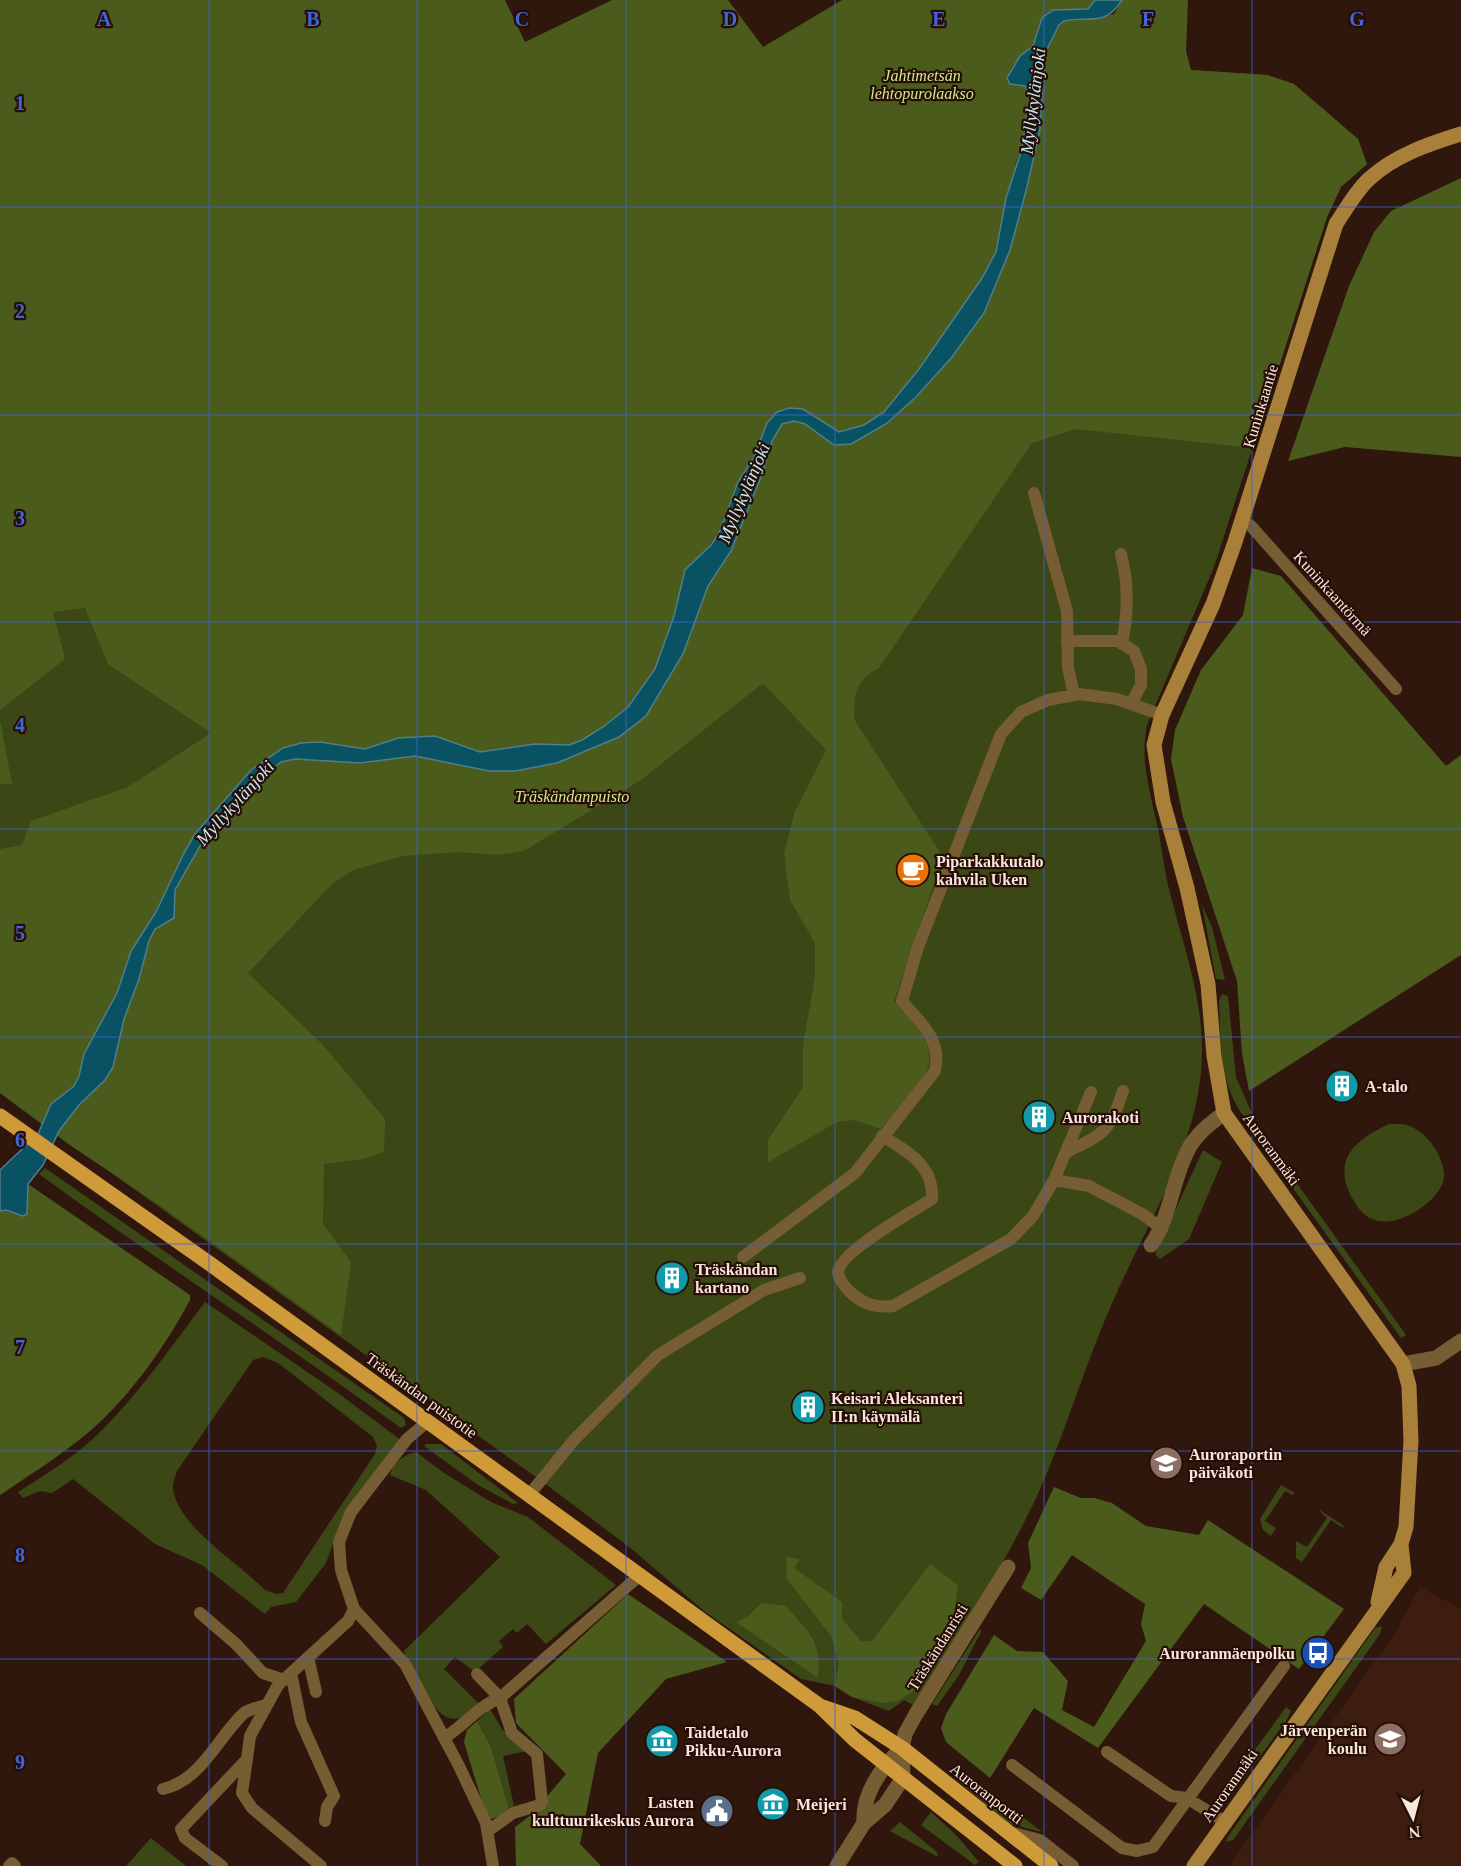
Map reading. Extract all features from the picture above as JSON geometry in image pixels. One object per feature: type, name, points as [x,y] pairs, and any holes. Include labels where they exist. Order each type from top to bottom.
[{"type":"main road","name":"Kuninkaantie","points":[[1154,745],[1162,716],[1213,604],[1242,521],[1336,224],[1369,179],[1389,164],[1416,149],[1461,134]]},
{"type":"main road","name":"Auroranmäki","points":[[1154,745],[1163,802],[1187,888],[1208,984],[1215,1065],[1224,1113],[1403,1364],[1409,1386],[1411,1441],[1406,1527],[1401,1544],[1404,1573],[1194,1866]]},
{"type":"main road","name":"Träskändan puistotie","points":[[1,1117],[820,1706],[846,1733],[885,1764]]},
{"type":"main road","name":"Träskändan puistotie","points":[[820,1706],[855,1718],[902,1748]]},
{"type":"main road","name":"Auroranportti","points":[[902,1748],[1051,1866]]},
{"type":"main road","points":[[885,1764],[1015,1866]]},
{"type":"street","points":[[1151,1245],[1162,1229],[1188,1149],[1204,1129],[1224,1113]]},
{"type":"street","points":[[1403,1364],[1436,1358],[1461,1341]]},
{"type":"street","name":"Träskändanristi","points":[[902,1748],[905,1734],[916,1714],[1008,1567]]},
{"type":"street","points":[[864,1823],[863,1806],[885,1764],[902,1748]]},
{"type":"street","points":[[837,1866],[864,1823],[881,1810],[903,1778],[902,1748]]},
{"type":"lane","points":[[1034,493],[1067,611],[1068,667],[1074,695]]},
{"type":"lane","name":"Kuninkaantörmä","points":[[1242,521],[1251,526],[1396,689]]},
{"type":"lane","points":[[1121,554],[1128,581],[1129,599],[1122,644]]},
{"type":"lane","points":[[1067,641],[1118,641],[1134,651],[1141,669],[1141,685],[1131,704]]},
{"type":"lane","points":[[743,1257],[855,1173],[935,1071],[939,1054],[931,1036],[902,1001],[918,947],[1001,734],[1021,712],[1048,700],[1074,695],[1096,694],[1162,716]]},
{"type":"lane","points":[[1066,1152],[1098,1137],[1113,1122],[1123,1091]]},
{"type":"lane","points":[[882,1136],[912,1154],[928,1174],[933,1187],[932,1199],[851,1252],[840,1265],[838,1274],[844,1286],[859,1300],[878,1307],[892,1306],[1011,1239],[1033,1216],[1054,1180],[1090,1092]]},
{"type":"lane","points":[[1054,1180],[1089,1186],[1144,1215],[1162,1229]]},
{"type":"lane","points":[[528,1495],[574,1440],[658,1355],[765,1290],[800,1278]]},
{"type":"lane","points":[[427,1422],[408,1439],[351,1512],[339,1542],[341,1570],[354,1609],[405,1664],[472,1791],[488,1831],[493,1866]]},
{"type":"lane","points":[[444,1738],[461,1727],[484,1704],[500,1698],[639,1576]]},
{"type":"lane","points":[[321,1866],[252,1808],[242,1793],[250,1736],[266,1705],[288,1676],[348,1621],[354,1609]]},
{"type":"lane","points":[[200,1613],[236,1644],[263,1673],[288,1676]]},
{"type":"lane","points":[[308,1657],[316,1692]]},
{"type":"lane","points":[[1012,1765],[1122,1848],[1137,1851],[1153,1847],[1284,1666]]},
{"type":"lane","points":[[477,1674],[500,1698],[512,1733],[537,1754],[542,1802],[540,1805],[513,1813],[488,1831]]},
{"type":"lane","points":[[288,1676],[301,1722],[334,1796],[327,1807],[325,1821]]},
{"type":"lane","points":[[164,1789],[178,1785],[191,1775],[246,1712],[266,1705]]},
{"type":"lane","points":[[1107,1752],[1171,1796],[1187,1798],[1225,1822]]},
{"type":"lane","points":[[222,1866],[186,1838],[181,1829],[247,1759]]},
{"type":"lane","points":[[1006,1831],[1040,1840],[1073,1866]]},
{"type":"lane","points":[[9,1866],[12,1863],[15,1866]]},
{"type":"shaded area","name":"Järvenperän koulu","points":[[1420,1587],[1461,1609],[1461,1866],[1229,1866],[1395,1633]]},
{"type":"green space","name":"Träskändanpuisto","points":[[0,0],[525,42],[549,89],[1095,0],[1088,9],[1191,70],[1267,75],[1294,84],[1358,139],[1367,164],[1341,187],[1327,217],[1214,567],[1147,725],[1145,767],[1147,780],[1167,881],[1194,983],[1201,1025],[1200,1079],[1194,1112],[1172,1176],[1104,1323],[1037,1496],[994,1577],[913,1705],[904,1700],[889,1711],[852,1697],[835,1686],[801,1679],[704,1611],[633,1550],[547,1485],[0,1093]]},
{"type":"green space","name":"Jahtimetsän lehtopurolaakso","points":[[0,0],[505,0],[525,42],[612,0],[728,0],[763,47],[842,0],[1095,0],[1088,9],[1053,10],[1042,18],[1033,46],[1011,67],[1010,84],[1025,86],[1028,93],[1027,124],[1015,164],[1027,187],[1040,129],[1042,71],[1045,53],[1050,40],[1064,21],[1090,20],[1114,14],[1122,0],[1188,0],[1186,51],[1191,70],[1267,75],[1294,84],[1358,139],[1367,164],[1341,187],[1327,217],[1253,448],[1076,429],[1032,443],[879,668],[860,683],[856,695],[854,719],[943,857],[894,1001],[924,1038],[929,1050],[929,1062],[918,1087],[881,1129],[855,1120],[837,1122],[768,1162],[768,1140],[803,1087],[803,1045],[815,977],[815,943],[790,900],[784,853],[795,811],[826,750],[763,683],[641,780],[524,851],[498,855],[458,852],[402,856],[353,870],[332,884],[248,973],[323,1045],[385,1119],[384,1152],[363,1159],[324,1164],[323,1224],[351,1262],[341,1335],[162,1207],[67,1143],[0,1093],[0,849],[22,845],[31,821],[128,787],[211,733],[108,664],[85,608],[53,612],[65,659],[0,710]]},
{"type":"green space","points":[[1461,178],[1461,457],[1345,447],[1288,461],[1349,286],[1374,232],[1391,211]]},
{"type":"green space","points":[[1252,568],[1281,576],[1446,766],[1461,755],[1461,955],[1249,1091],[1242,1053],[1237,981],[1183,817],[1171,759],[1175,730],[1201,670],[1243,615]]},
{"type":"green space","points":[[0,720],[12,784],[0,784]]},
{"type":"green space","points":[[1202,905],[1212,927],[1225,980],[1216,979]]},
{"type":"green space","points":[[1222,994],[1228,996],[1236,1077],[1255,1120],[1255,1129],[1234,1100],[1224,1069],[1219,1000]]},
{"type":"green space","points":[[1389,1124],[1409,1126],[1426,1137],[1441,1161],[1444,1179],[1436,1195],[1420,1209],[1401,1219],[1381,1221],[1368,1217],[1357,1206],[1346,1183],[1344,1171],[1346,1160],[1358,1143]]},
{"type":"green space","points":[[1265,1139],[1406,1335],[1401,1338],[1295,1191],[1263,1142]]},
{"type":"green space","points":[[1203,1150],[1222,1162],[1189,1239],[1160,1259],[1155,1254]]},
{"type":"green space","points":[[45,1168],[404,1418],[406,1425],[401,1428],[39,1174]]},
{"type":"green space","points":[[28,1184],[190,1295],[190,1300],[150,1364],[113,1409],[76,1442],[0,1495],[0,1211],[6,1210],[23,1216],[27,1214]]},
{"type":"green space","points":[[205,1302],[338,1393],[402,1441],[334,1541],[326,1563],[296,1602],[271,1607],[265,1614],[202,1565],[155,1544],[73,1479],[52,1493],[40,1491],[23,1498],[18,1492],[69,1458],[112,1420]],"holes":[[[263,1357],[278,1363],[373,1437],[377,1446],[375,1454],[283,1593],[276,1594],[265,1590],[197,1531],[177,1503],[173,1487],[177,1471],[253,1360]]]},
{"type":"green space","points":[[441,1444],[518,1503],[513,1504],[478,1485],[424,1446]]},
{"type":"green space","points":[[416,1452],[441,1471],[491,1502],[528,1517],[616,1585],[546,1644],[527,1624],[517,1633],[513,1629],[499,1641],[503,1647],[475,1672],[455,1657],[444,1669],[479,1704],[468,1714],[459,1718],[443,1715],[430,1701],[410,1667],[404,1651],[500,1557],[426,1490],[390,1475],[400,1460]]},
{"type":"green space","points":[[1281,1485],[1295,1493],[1293,1495],[1285,1491],[1265,1521],[1276,1528],[1271,1536],[1263,1530],[1260,1519]]},
{"type":"green space","points":[[1054,1487],[1081,1498],[1094,1498],[1112,1503],[1146,1526],[1199,1535],[1208,1520],[1344,1609],[1299,1669],[1204,1604],[1098,1748],[1034,1708],[990,1778],[946,1742],[941,1728],[946,1714],[994,1635],[1017,1651],[1043,1652],[1068,1681],[1062,1710],[1094,1727],[1146,1641],[1141,1624],[1145,1604],[1072,1555],[1041,1600],[1021,1588],[1031,1568],[1028,1543]]},
{"type":"green space","points":[[1318,1509],[1344,1526],[1343,1528],[1331,1520],[1302,1562],[1296,1558],[1296,1541],[1307,1547],[1327,1518]]},
{"type":"green space","points":[[786,1557],[800,1559],[794,1568],[842,1602],[842,1619],[861,1641],[872,1641],[930,1564],[958,1585],[952,1627],[917,1689],[897,1701],[883,1703],[852,1697],[835,1686],[839,1663],[831,1636],[787,1579]]},
{"type":"green space","points":[[628,1594],[727,1662],[666,1679],[598,1753],[580,1844],[601,1866],[516,1866],[515,1827],[543,1806],[545,1799],[566,1774],[516,1723],[514,1699]]},
{"type":"green space","points":[[761,1603],[786,1606],[807,1630],[818,1654],[818,1678],[736,1622],[748,1616]]},
{"type":"green space","points":[[1382,1626],[1380,1634],[1233,1840],[1226,1842],[1375,1628]]},
{"type":"green space","points":[[980,1629],[981,1632],[959,1675],[937,1706],[932,1704]]},
{"type":"green space","points":[[1286,1707],[1291,1711],[1286,1721],[1222,1808],[1218,1808],[1215,1805]]},
{"type":"green space","points":[[490,1709],[502,1729],[527,1751],[503,1756],[514,1806],[509,1808],[491,1747],[477,1721]]},
{"type":"green space","points":[[477,1721],[491,1747],[509,1808],[501,1816],[491,1819],[486,1815],[464,1742],[467,1730]]},
{"type":"green space","points":[[959,1772],[966,1772],[1042,1832],[1010,1824],[954,1778]]},
{"type":"green space","points":[[931,1812],[957,1836],[979,1862],[975,1865],[921,1825]]},
{"type":"green space","points":[[900,1822],[937,1852],[938,1857],[890,1831]]},
{"type":"green space","points":[[151,1838],[186,1866],[126,1866]]},
{"type":"water","name":"Myllykylänjoki","points":[[1095,0],[1122,0],[1110,14],[1103,17],[1064,21],[1059,25],[1045,53],[1040,129],[1027,187],[1010,250],[984,313],[952,357],[916,397],[886,424],[851,444],[834,445],[805,424],[794,421],[782,424],[772,441],[761,477],[731,551],[708,586],[683,654],[646,716],[619,737],[557,763],[515,771],[489,771],[415,756],[360,763],[295,759],[281,762],[241,794],[208,832],[175,890],[174,918],[155,929],[149,941],[139,979],[124,1019],[113,1067],[105,1080],[79,1105],[59,1131],[43,1165],[28,1184],[27,1214],[23,1216],[6,1210],[0,1211],[0,1170],[38,1134],[51,1104],[74,1086],[84,1054],[117,993],[131,951],[156,912],[184,853],[195,834],[251,770],[283,748],[301,743],[320,742],[365,749],[398,738],[435,736],[480,752],[535,744],[569,745],[603,727],[628,707],[655,669],[674,616],[685,570],[712,544],[720,531],[738,482],[754,457],[767,423],[777,412],[789,408],[803,409],[839,432],[864,425],[884,412],[919,369],[982,278],[996,252],[1006,198],[1022,149],[1030,95],[1025,86],[1010,84],[1007,78],[1020,56],[1033,46],[1042,18],[1053,10],[1088,9]]},
{"type":"place","name":"Piparkakkutalo kahvila Uken","points":[[913,870]]},
{"type":"place","name":"A-talo","points":[[1342,1086]]},
{"type":"place","name":"Aurorakoti","points":[[1039,1117]]},
{"type":"place","name":"Träskändan kartano","points":[[672,1278]]},
{"type":"place","name":"Keisari Aleksanteri II:n käymälä","points":[[808,1407]]},
{"type":"place","name":"Auroraportin päiväkoti","points":[[1166,1463]]},
{"type":"place","name":"Auroranmäenpolku","points":[[1318,1653]]},
{"type":"place","name":"Järvenperän koulu","points":[[1390,1739]]},
{"type":"place","name":"Taidetalo Pikku-Aurora","points":[[662,1741]]},
{"type":"place","name":"Meijeri","points":[[773,1804]]},
{"type":"place","name":"Lasten kulttuurikeskus Aurora","points":[[717,1811]]}]
